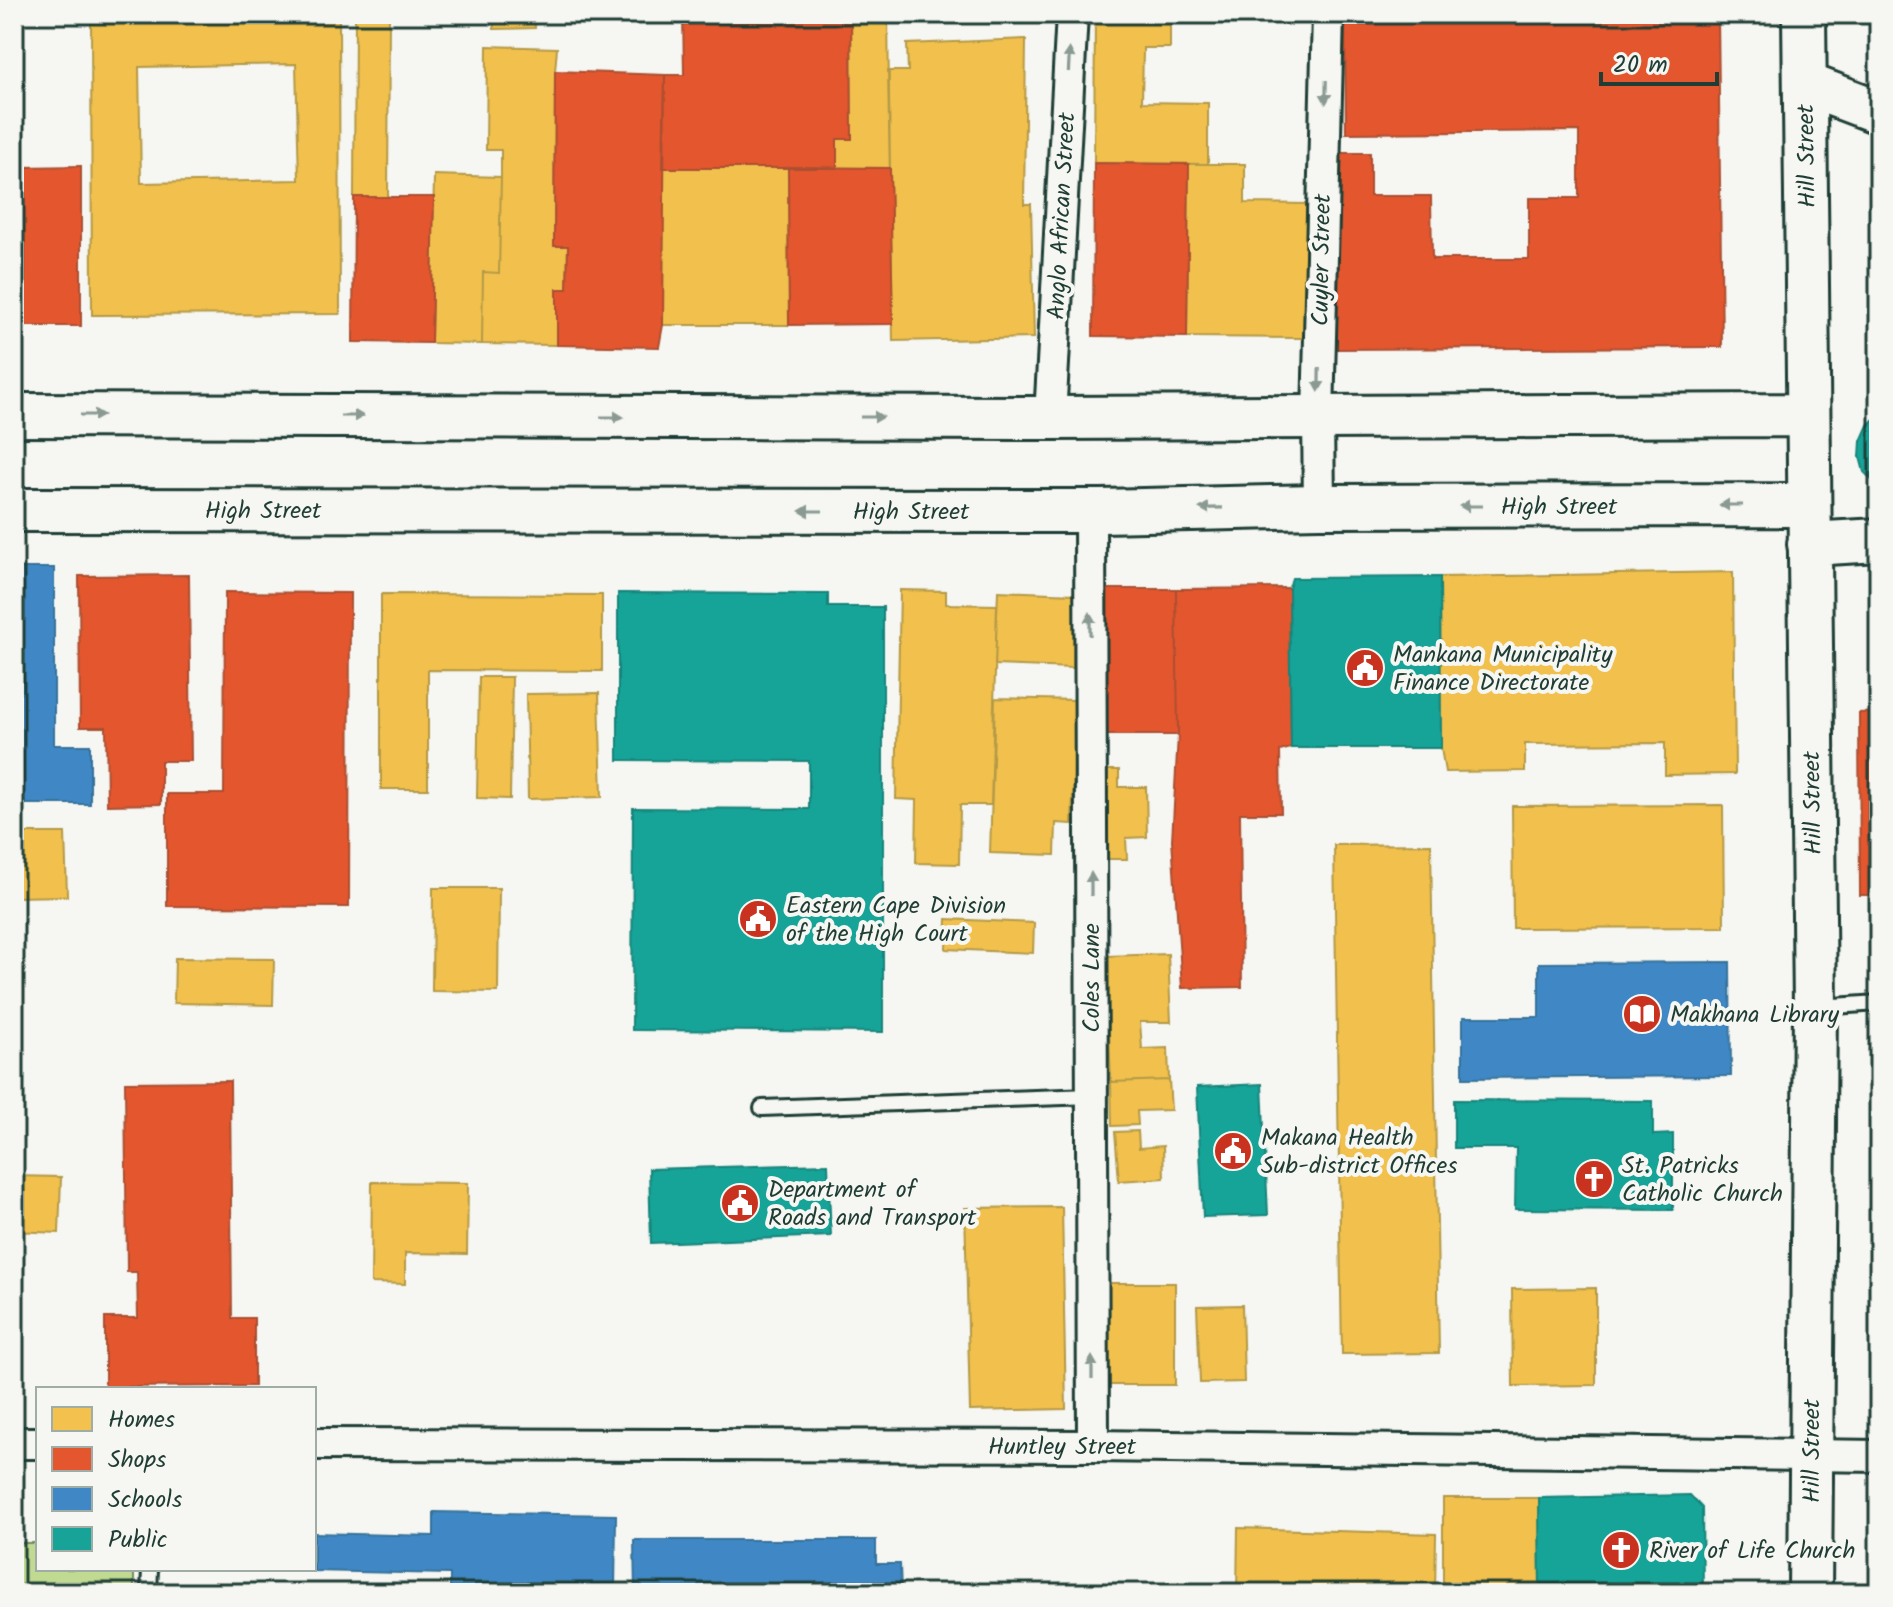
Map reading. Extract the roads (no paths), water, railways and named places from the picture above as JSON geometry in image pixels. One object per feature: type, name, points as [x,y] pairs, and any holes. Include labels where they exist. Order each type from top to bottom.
[{"type":"street","name":"Anglo African Street","points":[[1050,418],[1072,14]]},
{"type":"street","name":"Cuyler Street","points":[[1319,506],[1318,417],[1328,14]]},
{"type":"street","name":"Hill Street","points":[[1804,14],[1815,1007],[1810,1593]]},
{"type":"street","points":[[1805,84],[1879,112]]},
{"type":"street","points":[[14,415],[1050,418],[1808,415]]},
{"type":"street","name":"High Street","points":[[14,510],[1090,511],[1319,506],[1809,525],[1879,540]]},
{"type":"street","name":"Coles Lane","points":[[1090,511],[1093,1446]]},
{"type":"street","points":[[14,1443],[36,1443]]},
{"type":"street","name":"Huntley Street","points":[[316,1444],[1093,1446],[1879,1456]]},
{"type":"lane","points":[[1815,1007],[1879,1003]]},
{"type":"lane","points":[[762,1108],[1092,1096]]},
{"type":"lane","points":[[149,1593],[150,1571]]},
{"type":"place","name":"Mankana Municipality Finance Directorate","points":[[1365,668]]},
{"type":"place","name":"Eastern Cape Division of the High Court","points":[[758,919]]},
{"type":"place","name":"Makhana Library","points":[[1642,1014]]},
{"type":"place","name":"Makana Health Sub-district Offices","points":[[1233,1151]]},
{"type":"place","name":"St. Patricks Catholic Church","points":[[1594,1179]]},
{"type":"place","name":"Department of Roads and Transport","points":[[740,1203]]},
{"type":"place","name":"River of Life Church","points":[[1621,1550]]}]
